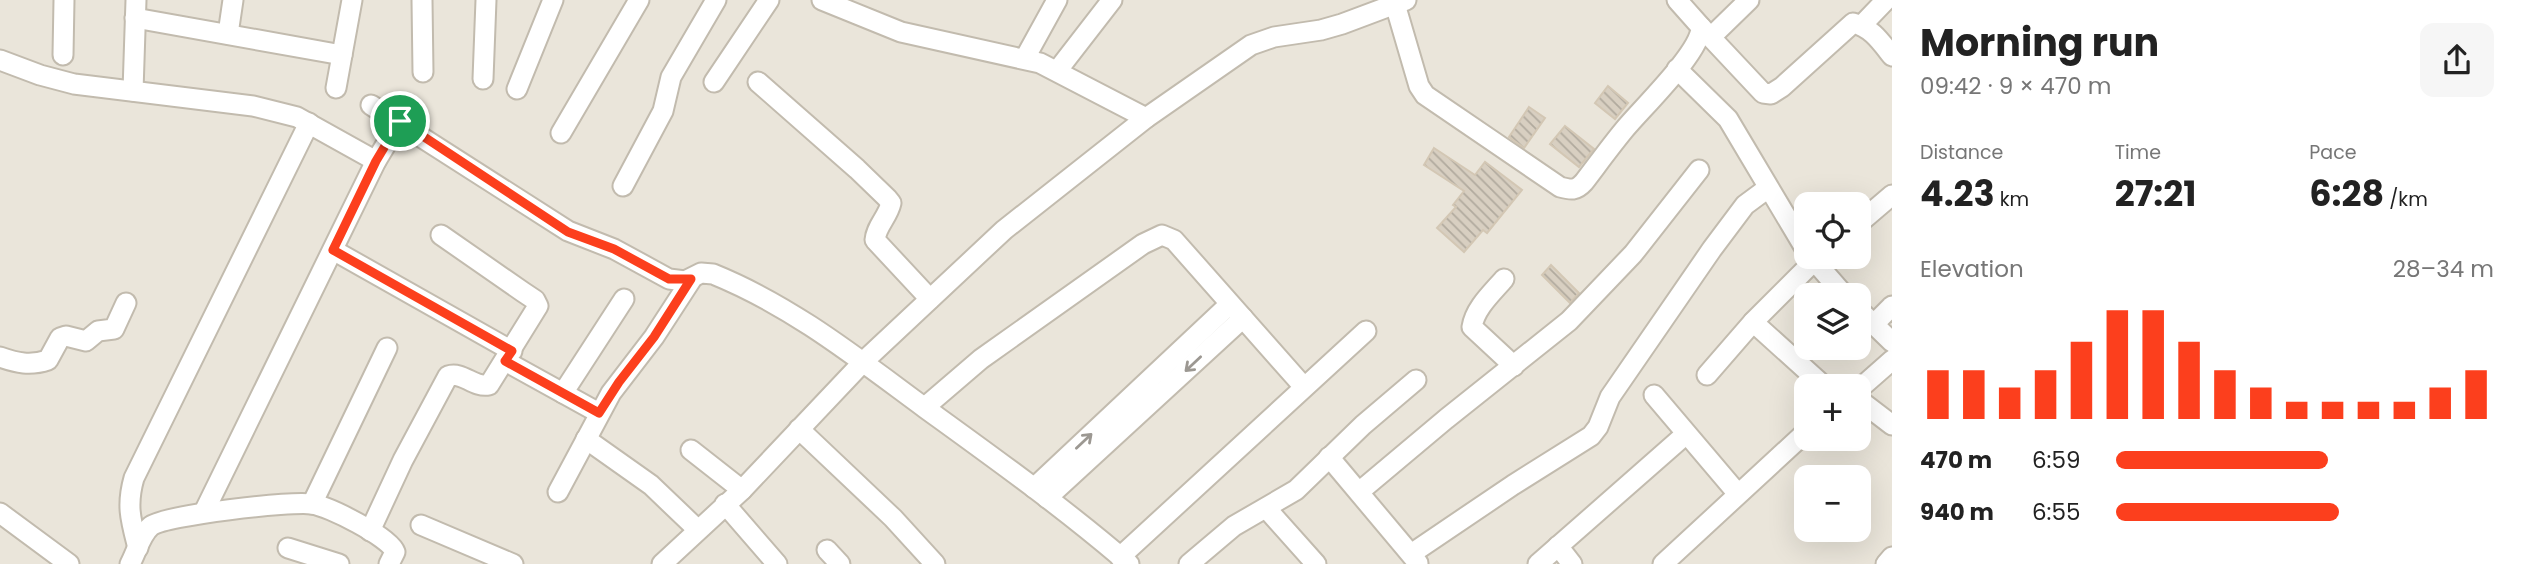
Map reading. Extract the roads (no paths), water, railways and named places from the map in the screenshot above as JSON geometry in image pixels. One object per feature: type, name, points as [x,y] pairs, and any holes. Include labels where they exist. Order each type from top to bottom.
[{"type":"street","points":[[62,55],[64,0]]},
{"type":"street","points":[[228,34],[233,0]]},
{"type":"street","points":[[336,88],[352,0]]},
{"type":"street","points":[[422,0],[423,72]]},
{"type":"street","points":[[482,79],[486,0]]},
{"type":"street","points":[[517,89],[553,0]]},
{"type":"street","points":[[561,133],[639,0]]},
{"type":"street","points":[[623,186],[659,118],[671,77],[716,0]]},
{"type":"street","points":[[714,82],[769,0]]},
{"type":"street","points":[[822,0],[901,32],[1025,58],[1057,71],[1146,118]]},
{"type":"street","points":[[1025,58],[1057,0]]},
{"type":"street","points":[[1057,71],[1112,0]]},
{"type":"street","points":[[1677,0],[1763,93],[1771,94],[1782,88],[1853,23],[1872,32],[1892,56]]},
{"type":"street","points":[[662,564],[742,490],[864,361],[1004,230],[1146,118],[1251,45],[1273,37],[1342,24],[1401,2],[1419,86],[1425,95],[1560,187],[1571,190],[1578,189],[1584,182],[1625,128],[1678,69],[1701,36],[1749,0]]},
{"type":"street","points":[[1861,25],[1886,0]]},
{"type":"street","points":[[132,91],[135,9],[228,34],[342,55]]},
{"type":"street","points":[[0,60],[58,81],[253,106],[297,117],[376,161]]},
{"type":"street","points":[[1678,69],[1728,120],[1794,228]]},
{"type":"street","points":[[758,82],[857,169],[891,203],[875,240],[930,299]]},
{"type":"street","points":[[371,105],[400,121],[568,232],[614,249],[669,279],[691,279],[707,273],[724,278],[812,325],[1041,493],[1125,560],[1304,387],[1366,331]]},
{"type":"street","points":[[204,512],[376,161],[400,121]]},
{"type":"street","points":[[134,556],[129,496],[134,478],[310,123]]},
{"type":"street","points":[[1359,492],[1569,321],[1633,254],[1699,170]]},
{"type":"street","points":[[1329,457],[1414,561],[1513,485],[1591,436],[1598,428],[1610,397],[1712,249],[1745,205],[1768,188]]},
{"type":"street","points":[[1871,213],[1892,195]]},
{"type":"street","points":[[370,531],[448,376],[457,374],[478,385],[489,385],[538,306],[535,300],[440,235]]},
{"type":"street","points":[[925,407],[981,359],[1154,237],[1162,235],[1174,240],[1304,387]]},
{"type":"street","points":[[333,250],[599,413]]},
{"type":"street","points":[[1707,375],[1800,269]]},
{"type":"street","points":[[1823,269],[1834,283]]},
{"type":"street","points":[[558,492],[615,387],[654,337],[691,279]]},
{"type":"street","points":[[1504,279],[1482,305],[1472,327],[1514,366]]},
{"type":"street","points":[[563,393],[624,299]]},
{"type":"street","points":[[0,357],[22,364],[38,364],[48,360],[60,338],[66,336],[86,341],[99,331],[114,329],[127,303]]},
{"type":"street","points":[[1874,324],[1892,306]]},
{"type":"street","points":[[1041,493],[1237,311]]},
{"type":"street","points":[[1871,321],[1892,342]]},
{"type":"street","points":[[1753,322],[1811,374]]},
{"type":"street","points":[[313,504],[387,348]]},
{"type":"street","points":[[1871,379],[1892,360]]},
{"type":"street","points":[[1189,564],[1234,526],[1296,490],[1416,380]]},
{"type":"street","points":[[1654,395],[1738,494]]},
{"type":"street","points":[[1871,409],[1892,425]]},
{"type":"street","points":[[799,429],[893,518],[934,564]]},
{"type":"street","points":[[1538,564],[1686,434]]},
{"type":"street","points":[[586,439],[664,495],[698,530]]},
{"type":"street","points":[[1663,564],[1794,443]]},
{"type":"street","points":[[691,450],[742,490]]},
{"type":"street","points":[[134,556],[152,526],[204,512],[313,504],[370,531],[394,547],[394,557],[388,564]]},
{"type":"street","points":[[726,504],[777,564]]},
{"type":"street","points":[[1266,508],[1316,564]]},
{"type":"street","points":[[0,513],[69,564]]},
{"type":"street","points":[[421,525],[475,557],[513,564]]},
{"type":"street","points":[[1558,546],[1572,564]]},
{"type":"street","points":[[288,548],[339,564]]},
{"type":"street","points":[[1886,564],[1892,557]]}]
